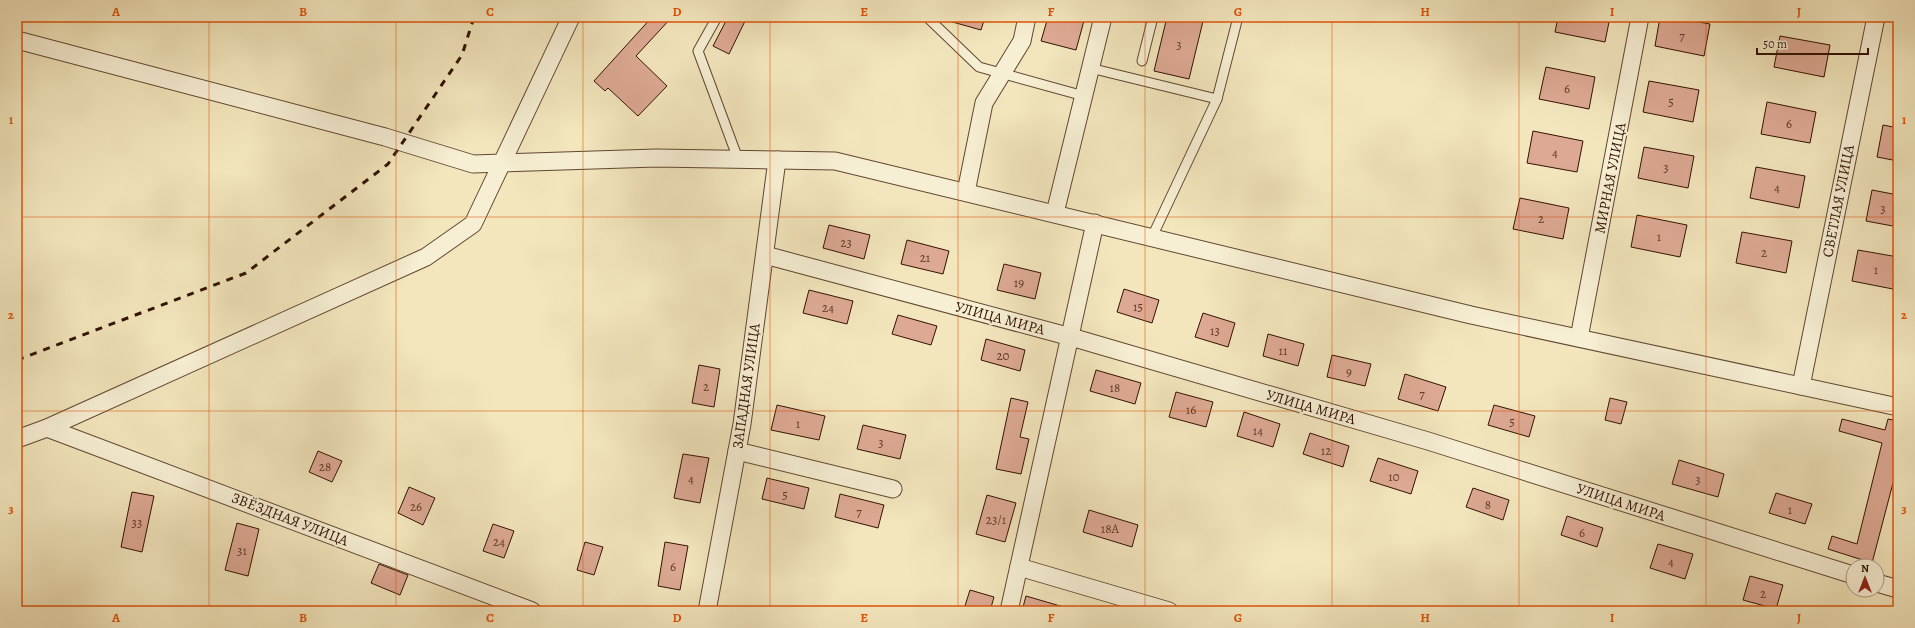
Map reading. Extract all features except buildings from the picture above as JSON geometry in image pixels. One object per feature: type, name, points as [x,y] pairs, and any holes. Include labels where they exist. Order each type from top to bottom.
[{"type":"street","points":[[17,439],[47,428],[426,257],[473,224],[571,17]]},
{"type":"street","points":[[966,192],[984,103],[1022,41],[1027,17]]},
{"type":"street","points":[[1055,213],[1103,17]]},
{"type":"street","name":"МИРНАЯ УЛИЦА","points":[[1580,338],[1640,17]]},
{"type":"street","name":"СВЕТЛАЯ УЛИЦА","points":[[1801,386],[1876,17]]},
{"type":"street","points":[[17,40],[386,137],[473,164],[656,158],[835,161],[1055,213],[1471,315],[1898,407]]},
{"type":"street","name":"ЗАПАДНАЯ УЛИЦА","points":[[708,611],[737,451],[778,160]]},
{"type":"street","points":[[1009,611],[1071,337],[1095,223]]},
{"type":"street","name":"УЛИЦА МИРА","points":[[765,255],[1071,337],[1428,441],[1845,572]]},
{"type":"street","name":"ЗВЁЗДНАЯ УЛИЦА","points":[[47,428],[532,611]]},
{"type":"street","points":[[737,451],[893,489]]},
{"type":"street","points":[[1019,567],[1169,611]]},
{"type":"street","points":[[1885,585],[1898,589]]},
{"type":"lane","points":[[717,17],[698,51],[738,159]]},
{"type":"lane","points":[[927,17],[980,66],[1002,74],[1084,96]]},
{"type":"lane","points":[[1142,61],[1153,17]]},
{"type":"lane","points":[[1152,237],[1217,100],[1238,17]]},
{"type":"lane","points":[[1090,68],[1217,100]]},
{"type":"railway","points":[[17,360],[246,273],[388,164],[462,55],[474,17]]}]
